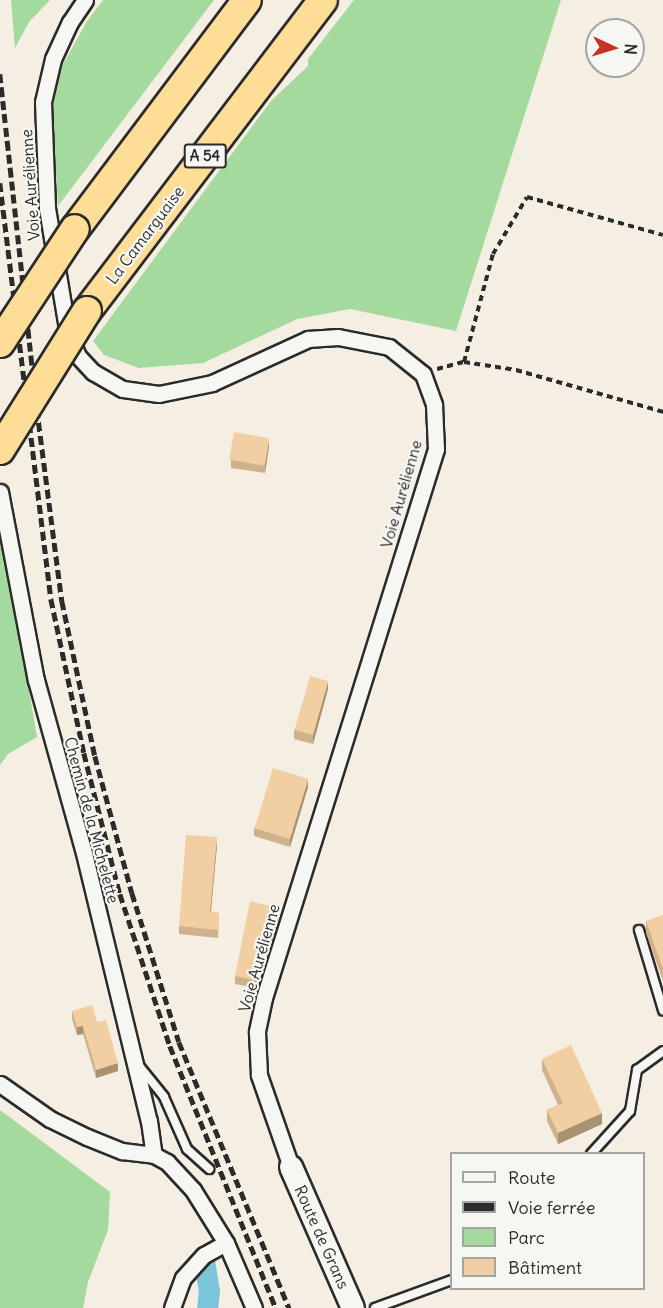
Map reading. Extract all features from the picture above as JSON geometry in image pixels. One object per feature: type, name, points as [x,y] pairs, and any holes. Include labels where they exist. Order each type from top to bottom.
[{"type":"highway","points":[[0,343],[75,229],[248,0]]},
{"type":"highway","name":"La Camarguaise","points":[[0,450],[87,311],[323,0]]},
{"type":"street","name":"Voie Aurélienne","points":[[85,0],[70,22],[52,59],[43,102],[47,208],[67,329],[78,356],[93,372],[123,389],[159,394],[212,383],[308,339],[338,336],[389,347],[423,374],[434,405],[436,449],[268,986],[257,1032],[259,1075],[291,1167]]},
{"type":"street","name":"Chemin de la Michelette","points":[[0,492],[36,680],[83,849],[133,1059],[161,1159]]},
{"type":"street","points":[[0,1084],[50,1119],[87,1137],[122,1151],[161,1159],[193,1190],[226,1243],[254,1308]]},
{"type":"street","name":"Route de Grans","points":[[291,1167],[353,1308]]},
{"type":"street","points":[[172,1308],[183,1278],[204,1255],[226,1243]]},
{"type":"lane","points":[[639,930],[663,1010]]},
{"type":"lane","points":[[593,1152],[630,1111],[637,1070],[663,1052]]},
{"type":"lane","points":[[133,1059],[164,1097],[187,1149],[209,1169]]},
{"type":"lane","points":[[375,1308],[450,1281]]},
{"type":"path","points":[[464,362],[493,254],[527,196],[663,235]]},
{"type":"path","points":[[423,374],[464,362],[516,370],[663,412]]},
{"type":"green space","points":[[11,0],[50,0],[29,22],[15,48]]},
{"type":"green space","points":[[103,0],[214,0],[58,206],[52,111],[61,68],[87,21]]},
{"type":"green space","points":[[354,0],[561,0],[456,331],[350,309],[297,319],[203,363],[139,368],[104,355],[93,341],[271,101],[308,66],[308,59]]},
{"type":"green space","points":[[0,521],[37,737],[8,754],[0,765]]},
{"type":"green space","points":[[0,1110],[110,1192],[108,1230],[88,1282],[83,1308],[0,1308]]},
{"type":"building","points":[[234,432],[269,438],[265,466],[229,460]]},
{"type":"building","points":[[310,676],[328,681],[313,735],[295,730]]},
{"type":"building","points":[[273,768],[308,779],[290,839],[255,828]]},
{"type":"building","points":[[186,835],[217,837],[210,912],[219,913],[218,930],[179,926]]},
{"type":"building","points":[[250,901],[278,908],[271,936],[265,935],[255,980],[235,976]]},
{"type":"building","points":[[663,915],[663,969],[646,921]]},
{"type":"building","points":[[92,1005],[97,1022],[106,1020],[118,1063],[96,1070],[83,1026],[77,1027],[72,1011]]},
{"type":"building","points":[[571,1045],[602,1113],[558,1133],[547,1110],[563,1103],[542,1059]]},
{"type":"waterway","points":[[204,1260],[209,1290],[207,1308]]},
{"type":"railway","points":[[0,74],[37,409],[62,601],[95,756],[132,893],[179,1042],[289,1308]]},
{"type":"railway","points":[[0,183],[51,599],[84,753],[120,894],[170,1046],[276,1308]]}]
